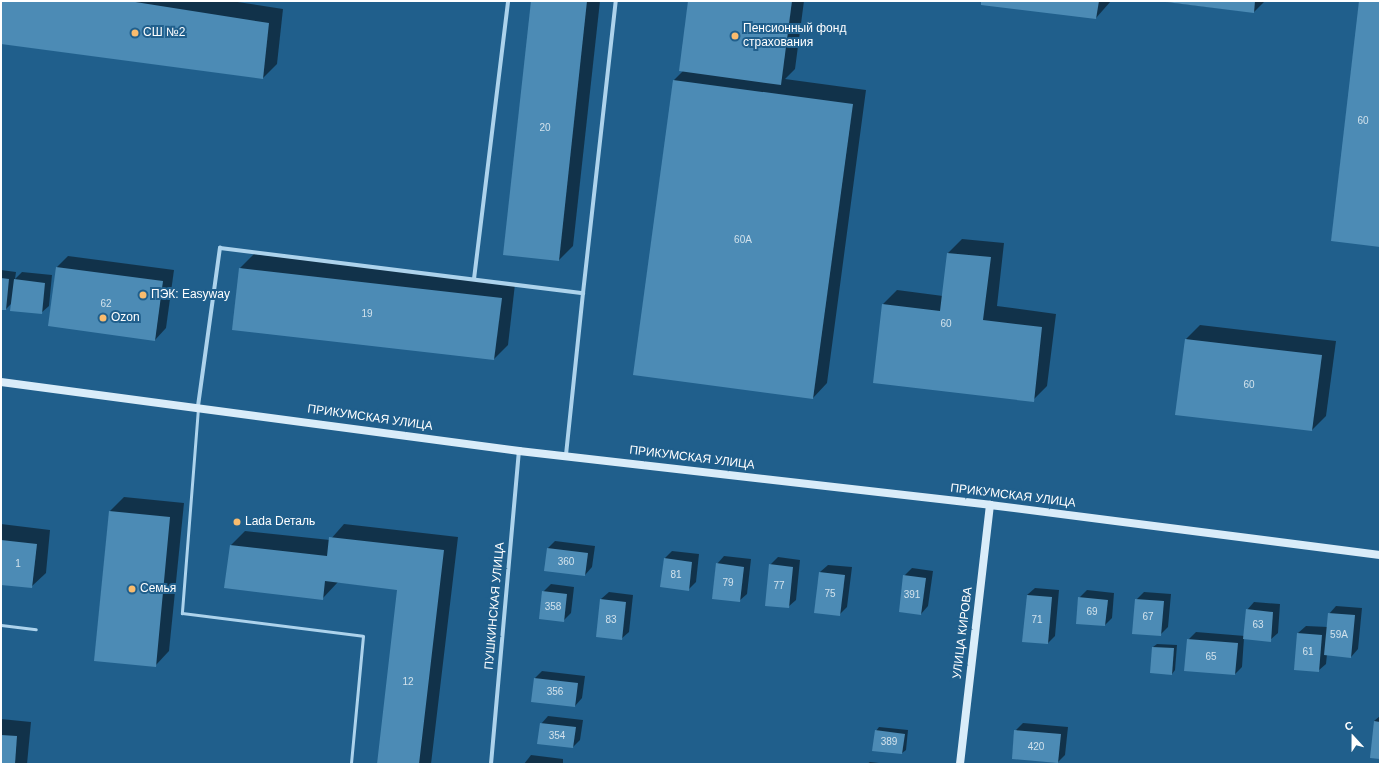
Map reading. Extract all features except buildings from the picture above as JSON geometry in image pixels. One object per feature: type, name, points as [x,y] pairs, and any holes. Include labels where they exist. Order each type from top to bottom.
[{"type":"main road","name":"ПРИКУМСКАЯ УЛИЦА","points":[[1,382],[198,406],[519,450],[990,505],[1380,555]]},
{"type":"main road","name":"УЛИЦА КИРОВА","points":[[960,764],[990,505]]},
{"type":"street","points":[[474,279],[508,1]]},
{"type":"street","points":[[566,455],[616,1]]},
{"type":"street","points":[[198,406],[220,248],[583,293]]},
{"type":"street","name":"ПУШКИНСКАЯ УЛИЦА","points":[[491,764],[519,450]]},
{"type":"lane","points":[[198,406],[182,613],[363,636],[351,764]]},
{"type":"lane","points":[[1,625],[36,629]]},
{"type":"place","name":"СШ №2","points":[[135,33]]},
{"type":"place","name":"Пенсионный фонд страхования","points":[[735,36]]},
{"type":"place","name":"ПЭК: Easyway","points":[[143,295]]},
{"type":"place","name":"Ozon","points":[[103,318]]},
{"type":"place","name":"Lada Dеталь","points":[[237,522]]},
{"type":"place","name":"Семья","points":[[132,589]]}]
